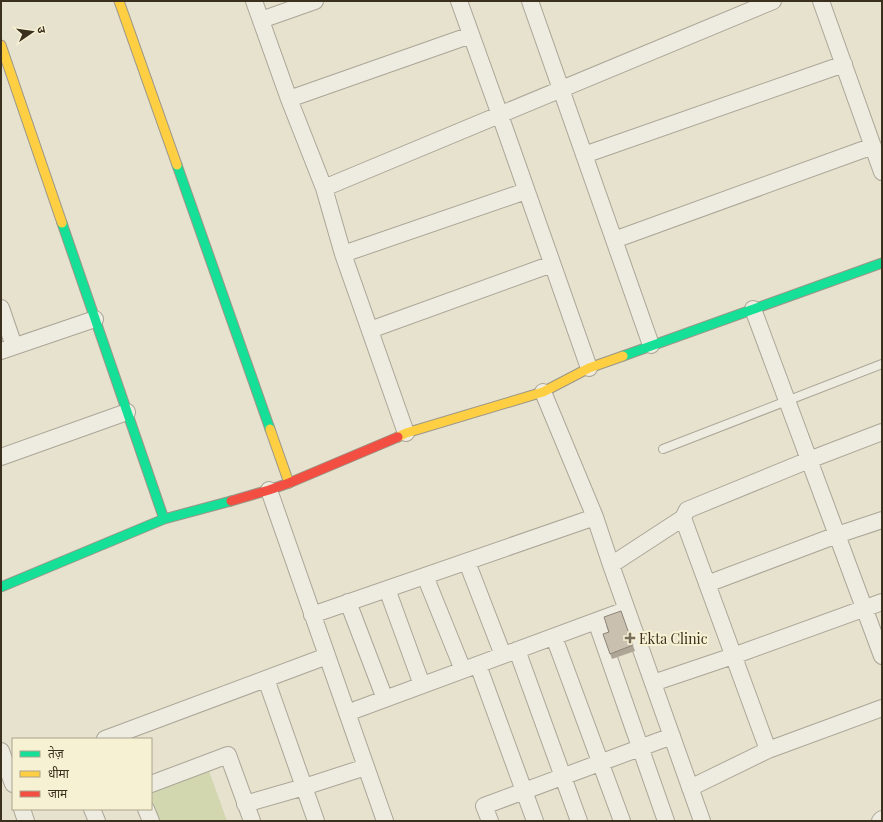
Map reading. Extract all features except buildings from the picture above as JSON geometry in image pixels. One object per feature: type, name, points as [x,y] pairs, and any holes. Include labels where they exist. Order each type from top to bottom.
[{"type":"street","points":[[119,1],[289,483]]},
{"type":"street","points":[[254,1],[288,99],[324,188],[343,254],[406,433]]},
{"type":"street","points":[[261,20],[315,1]]},
{"type":"street","points":[[459,1],[589,368]]},
{"type":"street","points":[[530,1],[651,346]]},
{"type":"street","points":[[324,188],[773,1]]},
{"type":"street","points":[[821,1],[882,172]]},
{"type":"street","points":[[288,99],[471,35]]},
{"type":"street","points":[[1,45],[164,519]]},
{"type":"street","points":[[584,156],[844,64]]},
{"type":"street","points":[[614,240],[873,146]]},
{"type":"street","points":[[343,254],[526,191]]},
{"type":"street","points":[[1,587],[164,519],[289,483],[406,433],[543,392],[589,368],[882,263]]},
{"type":"street","points":[[370,330],[552,264]]},
{"type":"street","points":[[1,308],[8,349],[95,319]]},
{"type":"street","points":[[752,310],[882,656]]},
{"type":"street","points":[[543,392],[595,517],[702,821]]},
{"type":"street","points":[[1,457],[127,412]]},
{"type":"street","points":[[611,565],[683,518],[686,510],[882,432]]},
{"type":"street","points":[[269,490],[385,821]]},
{"type":"street","points":[[312,615],[595,517]]},
{"type":"street","points":[[683,518],[768,750]]},
{"type":"street","points":[[707,584],[837,535],[882,520]]},
{"type":"street","points":[[467,562],[510,653],[563,776],[579,821]]},
{"type":"street","points":[[425,576],[462,670]]},
{"type":"street","points":[[387,589],[422,685]]},
{"type":"street","points":[[348,602],[385,699]]},
{"type":"street","points":[[653,683],[733,656],[882,602]]},
{"type":"street","points":[[347,713],[628,610]]},
{"type":"street","points":[[596,621],[666,821]]},
{"type":"street","points":[[554,637],[622,821]]},
{"type":"street","points":[[108,738],[327,656]]},
{"type":"street","points":[[478,665],[535,821]]},
{"type":"street","points":[[266,679],[316,821]]},
{"type":"street","points":[[690,788],[768,750],[882,708]]},
{"type":"street","points":[[490,821],[484,806],[672,736]]},
{"type":"street","points":[[1,751],[12,775]]},
{"type":"street","points":[[152,784],[228,755],[252,821]]},
{"type":"street","points":[[245,804],[366,767]]},
{"type":"street","points":[[22,810],[26,821]]},
{"type":"street","points":[[92,810],[97,821]]},
{"type":"street","points":[[146,810],[151,821]]},
{"type":"lane","points":[[663,448],[882,364]]},
{"type":"green space","points":[[208,768],[227,821],[146,821],[151,810],[152,810],[152,788]]},
{"type":"traffic: fast","points":[[177,165],[270,429]]},
{"type":"traffic: fast","points":[[62,223],[164,519]]},
{"type":"traffic: fast","points":[[623,356],[882,263]]},
{"type":"traffic: fast","points":[[1,587],[164,519],[231,501]]},
{"type":"traffic: slow","points":[[119,1],[177,165]]},
{"type":"traffic: slow","points":[[1,45],[62,223]]},
{"type":"traffic: slow","points":[[398,437],[406,433],[543,392],[589,368],[623,356]]},
{"type":"traffic: slow","points":[[270,429],[289,483]]},
{"type":"traffic: jam","points":[[231,501],[289,483],[398,437]]},
{"type":"place","name":"Ekta Clinic","points":[[630,638]]}]
